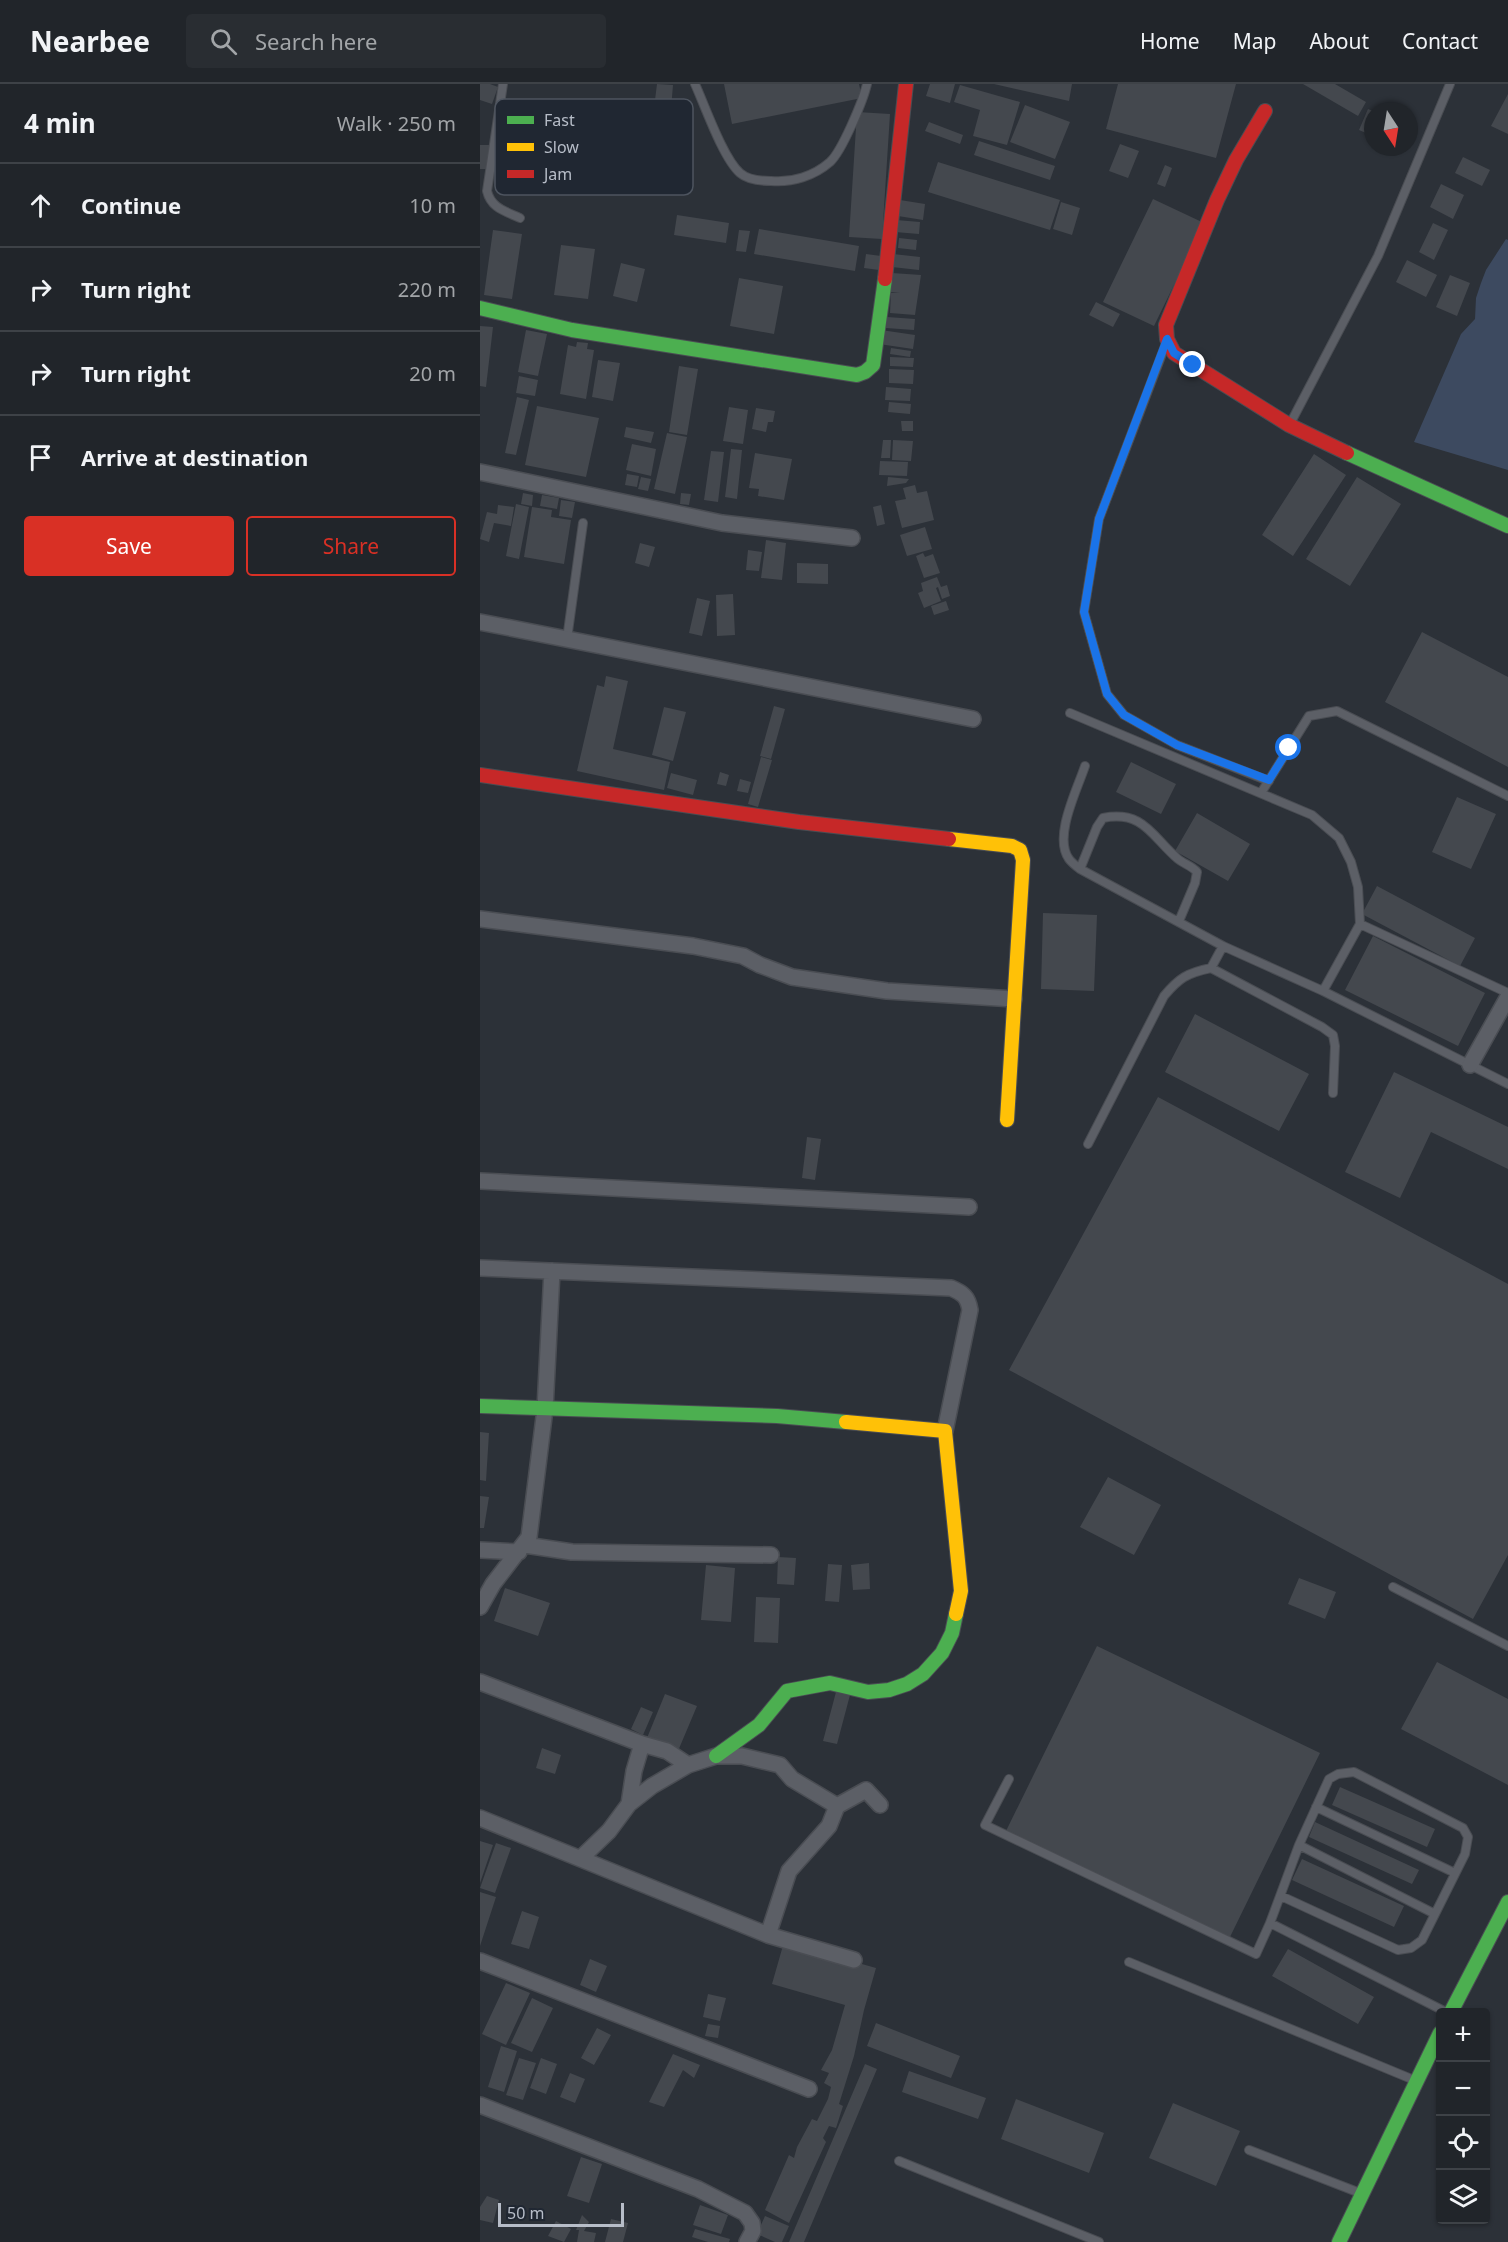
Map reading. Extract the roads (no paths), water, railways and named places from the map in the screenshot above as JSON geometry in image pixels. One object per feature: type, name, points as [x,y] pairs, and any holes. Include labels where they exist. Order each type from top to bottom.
[{"type":"street","points":[[480,308],[572,330],[857,375],[866,372],[873,365],[884,293],[906,84]]},
{"type":"street","points":[[1265,111],[1216,200],[1166,325],[1167,339],[1174,353],[1290,425],[1448,500],[1508,525]]},
{"type":"street","points":[[480,472],[722,523],[852,538]]},
{"type":"street","points":[[480,622],[973,719]]},
{"type":"street","points":[[480,775],[800,822],[1012,846],[1020,850],[1023,860],[1007,1120]]},
{"type":"street","points":[[480,919],[693,945],[743,956],[760,965],[792,976],[887,992],[1014,999]]},
{"type":"street","points":[[1470,1065],[1508,995]]},
{"type":"street","points":[[480,1180],[969,1207]]},
{"type":"street","points":[[480,1268],[951,1288],[964,1294],[969,1302],[970,1310],[945,1431],[960,1591],[952,1633],[942,1653],[923,1674],[907,1684],[889,1690],[868,1692],[830,1683],[786,1691],[773,1710],[757,1726],[717,1756]]},
{"type":"street","points":[[480,1607],[493,1584],[529,1537],[533,1520],[545,1409],[552,1271]]},
{"type":"street","points":[[480,1406],[777,1416],[945,1431]]},
{"type":"street","points":[[480,1550],[522,1548],[572,1552],[771,1555]]},
{"type":"street","points":[[480,1682],[642,1744],[667,1751],[688,1765]]},
{"type":"street","points":[[629,1804],[634,1771],[642,1744]]},
{"type":"street","points":[[580,1858],[609,1831],[629,1804],[652,1786],[688,1765],[717,1756],[742,1756],[780,1765],[792,1779],[837,1806]]},
{"type":"street","points":[[768,1935],[789,1871],[829,1826],[837,1806],[866,1790],[880,1805]]},
{"type":"street","points":[[480,1818],[768,1935],[854,1960]]},
{"type":"street","points":[[1454,2008],[1508,1902]]},
{"type":"street","points":[[480,1961],[809,2089]]},
{"type":"street","points":[[1339,2242],[1436,2041]]},
{"type":"street","points":[[480,2105],[698,2189],[744,2213],[752,2223],[753,2231],[747,2242]]},
{"type":"lane","points":[[502,99],[505,84]]},
{"type":"lane","points":[[694,84],[729,157],[741,174],[758,180],[784,182],[810,175],[831,161],[851,127],[867,84]]},
{"type":"lane","points":[[1290,425],[1378,256],[1450,84]]},
{"type":"lane","points":[[495,143],[487,191],[489,199],[497,207],[520,218]]},
{"type":"lane","points":[[1167,339],[1099,519],[1084,612],[1107,694],[1124,715],[1177,745],[1269,780]]},
{"type":"lane","points":[[567,639],[583,523]]},
{"type":"lane","points":[[1261,793],[1309,716],[1337,711],[1508,796]]},
{"type":"lane","points":[[1070,713],[1312,815],[1339,838],[1351,862],[1358,888],[1360,924],[1323,991]]},
{"type":"lane","points":[[1085,766],[1063,836],[1068,858],[1080,869],[1223,946],[1323,991],[1508,1084]]},
{"type":"lane","points":[[1080,869],[1103,818],[1119,815],[1138,821],[1160,838],[1178,859],[1193,867],[1197,872],[1195,883],[1179,921]]},
{"type":"lane","points":[[1360,924],[1508,995]]},
{"type":"lane","points":[[1211,968],[1223,946]]},
{"type":"lane","points":[[1088,1144],[1164,996],[1178,979],[1194,971],[1211,968],[1333,1035],[1335,1046],[1333,1093]]},
{"type":"lane","points":[[1393,1587],[1508,1646]]},
{"type":"lane","points":[[1009,1779],[985,1825],[1256,1954],[1316,1807],[1329,1779],[1338,1774],[1354,1772],[1463,1828],[1468,1837],[1465,1854],[1422,1940],[1411,1948],[1398,1950],[1281,1896]]},
{"type":"lane","points":[[1316,1807],[1455,1873]]},
{"type":"lane","points":[[1299,1845],[1435,1914]]},
{"type":"lane","points":[[1270,1923],[1436,2008]]},
{"type":"lane","points":[[1130,1962],[1416,2080]]},
{"type":"lane","points":[[1250,2150],[1362,2194]]},
{"type":"lane","points":[[899,2161],[1100,2242]]},
{"type":"water","points":[[1506,239],[1508,240],[1508,470],[1414,442],[1461,334],[1475,319],[1476,298],[1486,270]]}]
